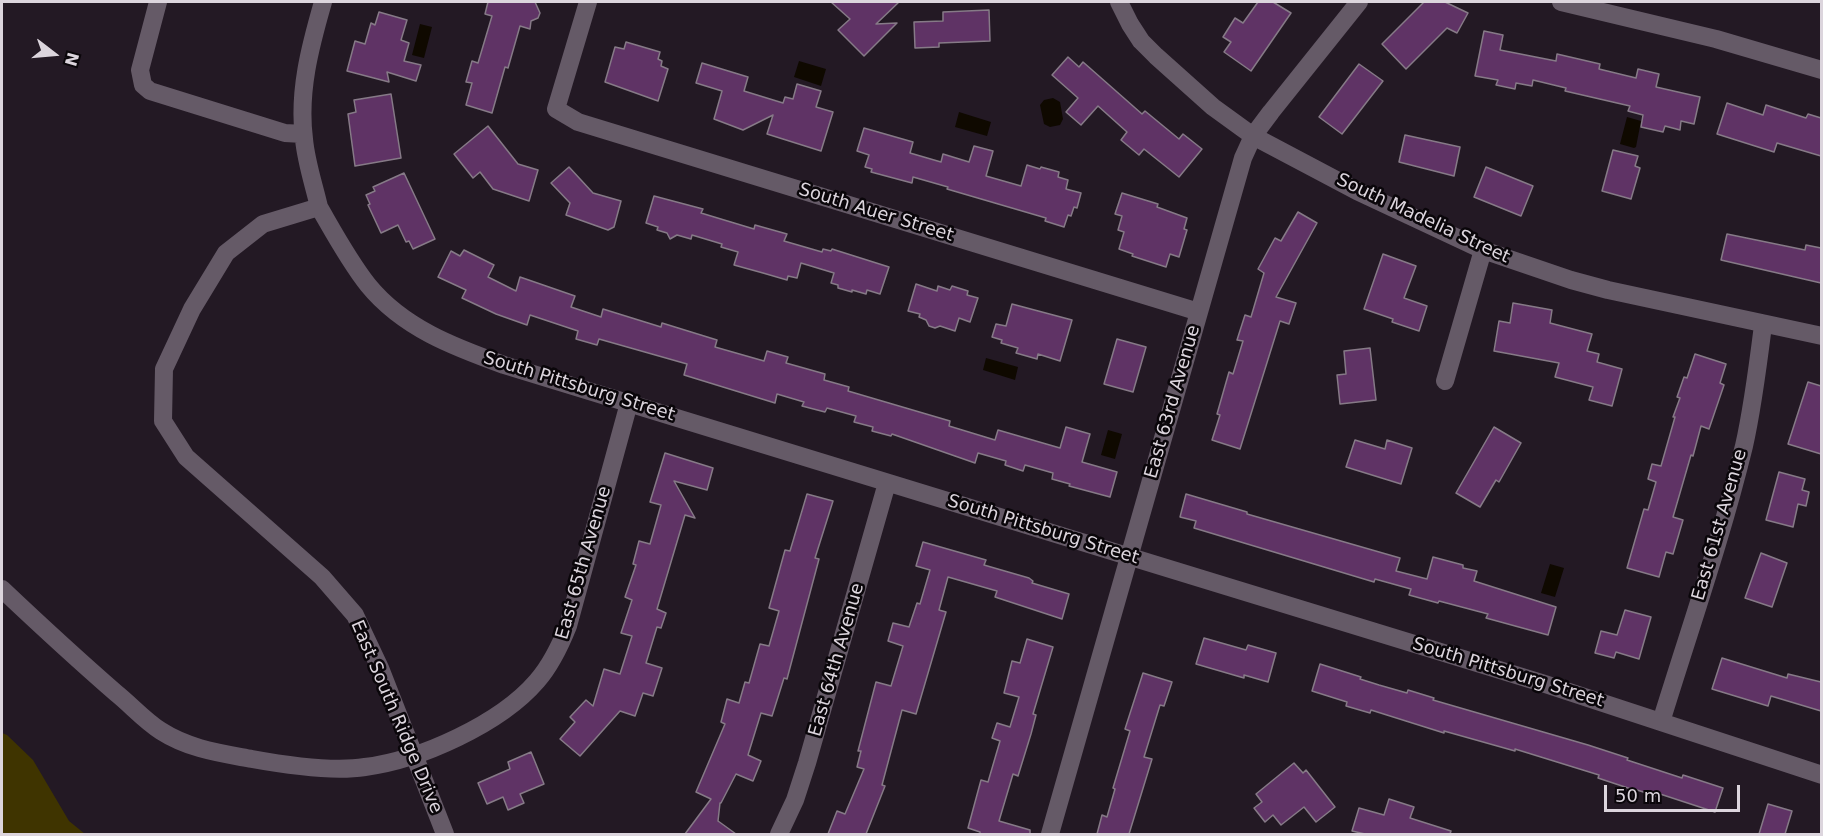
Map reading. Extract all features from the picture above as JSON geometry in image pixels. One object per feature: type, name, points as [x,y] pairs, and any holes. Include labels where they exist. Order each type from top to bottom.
[{"type":"street","points":[[158,2],[140,70],[143,85],[150,91],[285,133],[303,134]]},
{"type":"street","points":[[319,207],[303,134],[302,95],[309,51],[322,2]]},
{"type":"street","name":"South Auer Street","points":[[588,2],[556,109],[578,122],[1199,312]]},
{"type":"street","name":"South Madelia Street","points":[[1119,2],[1141,41],[1213,107],[1253,136],[1357,191],[1483,250],[1544,271],[1608,290],[1821,336]]},
{"type":"street","name":"East 63rd Avenue","points":[[1050,834],[1237,177],[1253,136],[1359,2]]},
{"type":"street","points":[[1561,2],[1716,39],[1821,70]]},
{"type":"street","name":"South Pittsburg Street","points":[[319,207],[346,254],[368,285],[403,318],[433,337],[462,350],[504,365],[1542,683],[1821,775]]},
{"type":"street","name":"East South Ridge Drive","points":[[319,207],[263,224],[226,253],[192,309],[164,369],[163,421],[186,457],[322,577],[355,615],[380,668],[445,834]]},
{"type":"street","points":[[1445,381],[1483,250]]},
{"type":"street","name":"East 61st Avenue","points":[[1661,722],[1730,497],[1743,447],[1764,325]]},
{"type":"street","name":"East 65th Avenue","points":[[2,589],[81,662],[161,731],[202,750],[274,763],[319,767],[364,768],[414,756],[465,733],[515,703],[537,681],[557,654],[568,626],[628,403]]},
{"type":"street","name":"East 64th Avenue","points":[[779,834],[795,800],[807,763],[887,483]]},
{"type":"shaded area","points":[[420,24],[432,27],[424,58],[412,55]]},
{"type":"shaded area","points":[[799,61],[826,69],[821,86],[794,77]]},
{"type":"shaded area","points":[[1053,98],[1060,102],[1063,119],[1060,125],[1050,127],[1044,124],[1040,105],[1044,100]]},
{"type":"shaded area","points":[[959,112],[991,122],[987,136],[955,127]]},
{"type":"shaded area","points":[[1627,117],[1641,121],[1634,148],[1620,144]]},
{"type":"shaded area","points":[[986,358],[1018,367],[1015,380],[983,370]]},
{"type":"shaded area","points":[[1108,430],[1122,434],[1115,459],[1101,455]]},
{"type":"shaded area","points":[[1550,564],[1564,568],[1555,597],[1541,593]]},
{"type":"shaded area","points":[[2,733],[33,760],[69,821],[85,834],[2,834]]},
{"type":"building","points":[[488,2],[535,2],[540,13],[538,18],[531,21],[530,29],[520,26],[492,113],[466,105],[472,83],[466,82],[472,61],[478,63],[492,16],[485,14]]},
{"type":"building","points":[[831,2],[899,2],[876,24],[897,23],[864,56],[838,30],[850,19]]},
{"type":"building","points":[[1258,2],[1273,2],[1291,13],[1251,71],[1224,52],[1231,42],[1223,37],[1235,18],[1243,23]]},
{"type":"building","points":[[1424,2],[1445,2],[1468,13],[1457,33],[1447,28],[1406,69],[1382,44]]},
{"type":"building","points":[[989,10],[990,41],[939,43],[939,47],[915,48],[914,22],[943,21],[943,12]]},
{"type":"building","points":[[379,12],[407,20],[401,40],[409,43],[404,61],[421,65],[416,81],[387,72],[389,82],[347,71],[355,41],[365,44],[371,23],[375,25]]},
{"type":"building","points":[[1484,31],[1503,35],[1500,50],[1556,61],[1557,54],[1600,64],[1599,69],[1636,78],[1638,69],[1659,74],[1656,87],[1700,97],[1694,124],[1681,121],[1680,130],[1665,126],[1663,132],[1641,127],[1643,115],[1628,111],[1630,106],[1565,91],[1566,88],[1533,80],[1532,86],[1516,83],[1515,89],[1496,85],[1498,80],[1475,76]]},
{"type":"building","points":[[626,42],[660,52],[658,59],[662,61],[661,66],[668,69],[658,101],[605,82],[615,47],[624,49]]},
{"type":"building","points":[[1068,57],[1079,67],[1083,62],[1142,114],[1145,111],[1179,139],[1183,134],[1202,149],[1179,177],[1144,149],[1139,155],[1121,140],[1127,132],[1098,106],[1081,125],[1066,112],[1078,98],[1052,75]]},
{"type":"building","points":[[702,63],[748,77],[744,91],[783,103],[785,97],[793,99],[797,84],[821,91],[816,107],[833,112],[821,151],[767,134],[773,115],[743,130],[714,119],[722,91],[696,83]]},
{"type":"building","points":[[1359,64],[1383,81],[1342,134],[1319,117]]},
{"type":"building","points":[[391,94],[401,158],[355,166],[348,114],[356,112],[354,100]]},
{"type":"building","points":[[1727,103],[1763,115],[1766,105],[1806,118],[1808,114],[1821,118],[1821,156],[1777,143],[1774,152],[1717,134]]},
{"type":"building","points":[[488,126],[518,164],[538,170],[529,201],[493,189],[480,172],[473,178],[454,154]]},
{"type":"building","points":[[864,128],[913,142],[910,153],[941,162],[943,154],[969,162],[974,146],[993,151],[986,176],[1021,186],[1027,165],[1059,172],[1058,177],[1068,180],[1066,189],[1081,193],[1077,208],[1074,207],[1071,216],[1068,215],[1064,227],[1045,221],[1046,218],[913,177],[912,183],[871,172],[872,169],[865,167],[869,155],[857,151]]},
{"type":"building","points":[[1405,135],[1460,147],[1454,176],[1399,162]]},
{"type":"building","points":[[1613,150],[1638,156],[1635,166],[1640,168],[1631,199],[1602,191]]},
{"type":"building","points":[[569,167],[593,193],[621,201],[614,227],[608,230],[566,215],[570,203],[551,183]]},
{"type":"building","points":[[1486,167],[1533,186],[1521,216],[1474,197]]},
{"type":"building","points":[[404,173],[435,239],[413,249],[409,241],[406,242],[398,225],[381,233],[368,205],[370,204],[366,195],[375,191],[373,187]]},
{"type":"building","points":[[1122,193],[1158,204],[1157,207],[1187,218],[1184,229],[1187,230],[1179,257],[1170,254],[1166,267],[1132,256],[1133,254],[1119,249],[1124,232],[1118,230],[1122,216],[1115,214]]},
{"type":"building","points":[[654,196],[703,209],[701,213],[754,229],[755,225],[787,234],[784,241],[822,252],[823,249],[831,251],[832,249],[889,267],[880,294],[867,290],[866,294],[838,288],[838,285],[831,283],[834,273],[801,263],[797,278],[788,276],[787,280],[734,265],[738,252],[721,247],[722,244],[692,235],[691,239],[677,235],[670,239],[667,233],[657,230],[658,227],[646,223]]},
{"type":"building","points":[[1298,212],[1317,223],[1276,297],[1296,303],[1289,324],[1280,321],[1240,449],[1212,440],[1220,415],[1217,414],[1229,372],[1233,374],[1243,341],[1237,340],[1245,315],[1251,317],[1264,273],[1258,269],[1275,238],[1281,241]]},
{"type":"building","points":[[1727,234],[1805,250],[1806,245],[1821,248],[1821,283],[1721,260]]},
{"type":"building","points":[[464,250],[494,265],[488,277],[516,291],[520,277],[575,296],[571,307],[601,317],[603,309],[661,327],[662,323],[717,340],[715,347],[764,361],[767,351],[788,357],[786,363],[825,374],[824,380],[849,387],[848,391],[950,421],[949,426],[995,440],[998,430],[1060,448],[1066,427],[1090,434],[1082,462],[1117,472],[1110,497],[1069,486],[1070,484],[1052,479],[1053,473],[1025,465],[1023,471],[1005,465],[1006,461],[978,453],[975,463],[892,434],[891,436],[872,431],[873,427],[854,422],[856,416],[827,408],[825,412],[802,406],[804,402],[777,394],[775,403],[684,375],[687,364],[599,339],[597,345],[576,339],[578,331],[530,315],[527,325],[496,314],[462,298],[466,290],[438,277],[451,251],[460,256]]},
{"type":"building","points":[[1383,254],[1416,266],[1404,298],[1427,306],[1419,331],[1364,309]]},
{"type":"building","points":[[916,284],[937,291],[938,286],[950,290],[952,286],[968,291],[967,295],[978,298],[970,322],[959,318],[955,331],[940,326],[935,328],[929,326],[926,320],[919,317],[920,314],[908,311]]},
{"type":"building","points":[[1513,303],[1552,310],[1550,323],[1592,334],[1587,351],[1599,354],[1597,362],[1622,369],[1612,406],[1589,400],[1593,387],[1555,377],[1559,363],[1494,351],[1499,321],[1510,323]]},
{"type":"building","points":[[1012,304],[1072,320],[1060,361],[1038,354],[1037,359],[1016,353],[1018,348],[1001,343],[1002,340],[992,337],[996,324],[1006,326]]},
{"type":"building","points":[[1117,339],[1146,347],[1133,392],[1104,384]]},
{"type":"building","points":[[1370,348],[1376,400],[1340,404],[1337,375],[1346,374],[1344,351]]},
{"type":"building","points":[[1695,354],[1726,364],[1720,383],[1724,385],[1709,429],[1701,426],[1693,456],[1691,455],[1673,517],[1683,520],[1673,554],[1666,552],[1659,577],[1627,568],[1644,509],[1648,510],[1656,482],[1648,479],[1652,464],[1661,466],[1680,398],[1677,397],[1684,377],[1687,378]]},
{"type":"building","points":[[1808,382],[1821,386],[1821,454],[1788,444]]},
{"type":"building","points":[[1494,427],[1521,443],[1499,482],[1496,480],[1480,507],[1456,493]]},
{"type":"building","points":[[1355,440],[1385,449],[1387,440],[1412,448],[1401,484],[1346,467]]},
{"type":"building","points":[[665,453],[713,468],[707,490],[674,481],[695,518],[685,515],[657,609],[666,613],[661,628],[657,627],[646,663],[662,668],[653,696],[643,693],[635,716],[620,711],[580,756],[560,739],[575,722],[570,717],[586,700],[593,706],[604,669],[620,674],[632,636],[621,633],[632,600],[625,597],[636,565],[633,564],[639,541],[650,544],[661,505],[650,502]]},
{"type":"building","points":[[1779,472],[1805,479],[1802,490],[1809,492],[1806,506],[1798,504],[1793,527],[1766,520]]},
{"type":"building","points":[[807,494],[833,501],[815,558],[819,559],[787,679],[784,678],[772,716],[761,713],[748,755],[761,761],[753,781],[736,774],[720,803],[718,821],[736,834],[685,834],[711,799],[696,792],[725,724],[721,722],[727,699],[739,703],[745,682],[749,683],[760,644],[769,646],[779,611],[769,608],[785,550],[790,551]]},
{"type":"building","points":[[1186,494],[1400,558],[1396,571],[1427,579],[1433,557],[1463,565],[1463,568],[1477,571],[1474,581],[1556,607],[1548,635],[1486,618],[1488,614],[1409,595],[1411,589],[1375,579],[1374,582],[1194,528],[1196,521],[1180,517]]},
{"type":"building","points":[[923,542],[986,560],[984,565],[1029,578],[1033,581],[1032,583],[1069,594],[1062,619],[995,597],[997,591],[948,577],[939,610],[946,612],[916,714],[902,710],[882,785],[885,786],[866,834],[828,834],[837,811],[845,814],[864,769],[857,767],[861,751],[858,751],[876,682],[891,686],[903,646],[888,641],[893,623],[909,627],[917,603],[920,604],[930,570],[916,566]]},
{"type":"building","points":[[1761,553],[1787,563],[1772,607],[1745,598]]},
{"type":"building","points":[[1625,610],[1651,617],[1639,659],[1616,652],[1614,658],[1595,653],[1601,631],[1617,635]]},
{"type":"building","points":[[1204,638],[1246,650],[1248,645],[1276,653],[1268,682],[1244,675],[1244,678],[1196,664]]},
{"type":"building","points":[[1027,639],[1053,647],[1018,776],[1013,774],[999,821],[1030,830],[1030,834],[980,834],[968,828],[981,780],[988,782],[1000,741],[992,738],[997,723],[1010,727],[1019,697],[1004,693],[1012,661],[1020,663]]},
{"type":"building","points":[[1722,658],[1787,678],[1788,674],[1821,682],[1821,711],[1771,696],[1768,706],[1712,689]]},
{"type":"building","points":[[1320,664],[1379,685],[1407,693],[1408,690],[1434,698],[1433,700],[1588,745],[1682,778],[1683,775],[1723,788],[1715,812],[1657,793],[1656,796],[1637,791],[1598,778],[1599,775],[1515,749],[1515,751],[1444,731],[1444,733],[1371,710],[1370,713],[1346,706],[1347,702],[1312,691]]},
{"type":"building","points":[[1143,673],[1172,682],[1164,706],[1160,705],[1144,757],[1152,759],[1129,834],[1097,834],[1102,815],[1107,817],[1115,789],[1113,788],[1130,731],[1125,729]]},
{"type":"building","points":[[531,752],[544,784],[520,794],[524,803],[508,810],[503,797],[487,804],[478,783],[510,769],[508,762]]},
{"type":"building","points":[[1294,763],[1303,773],[1306,770],[1335,807],[1316,822],[1304,807],[1281,825],[1273,815],[1265,822],[1254,808],[1262,802],[1256,794]]},
{"type":"building","points":[[1389,799],[1414,807],[1410,818],[1451,831],[1450,834],[1365,834],[1352,831],[1359,808],[1384,815]]},
{"type":"building","points":[[1768,804],[1792,811],[1785,834],[1759,834]]}]
